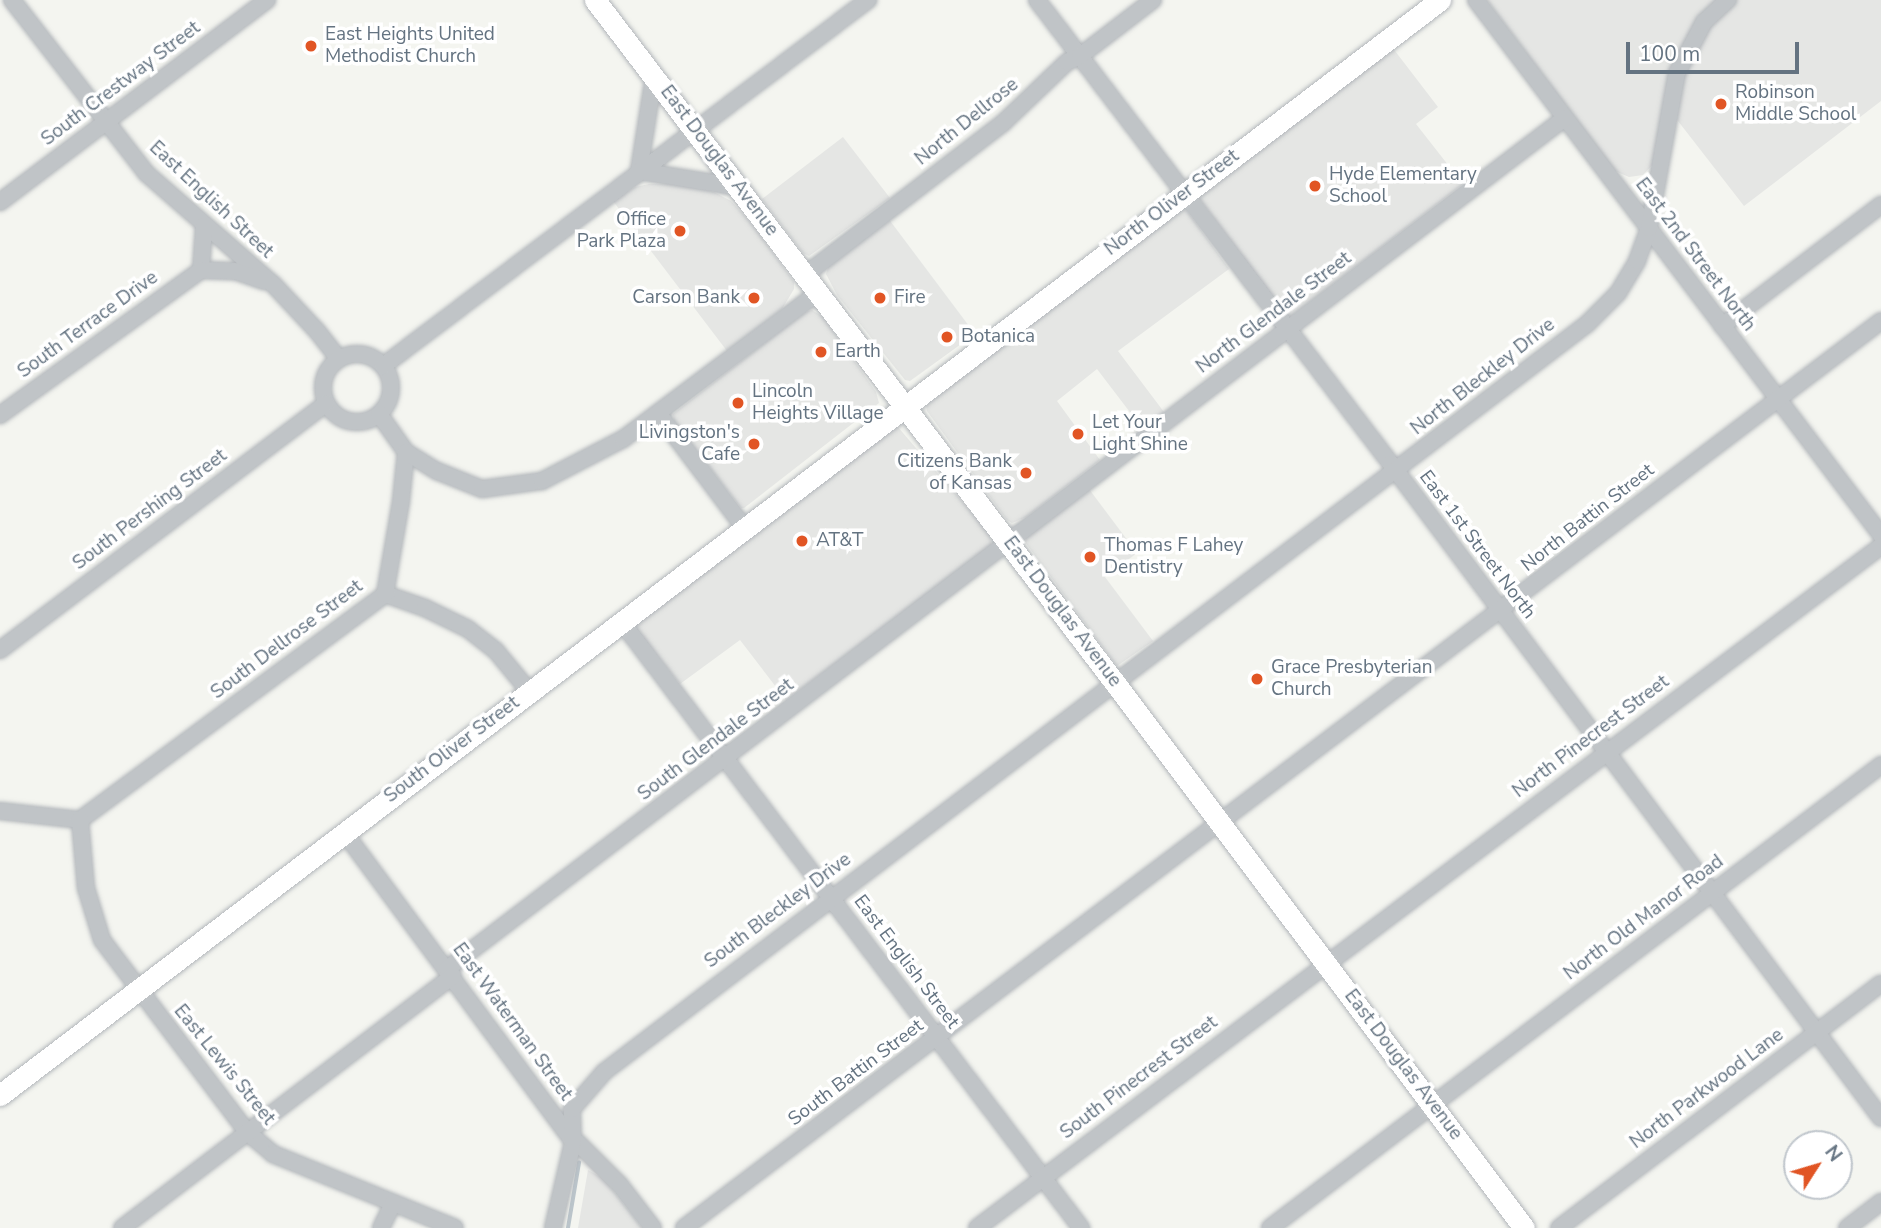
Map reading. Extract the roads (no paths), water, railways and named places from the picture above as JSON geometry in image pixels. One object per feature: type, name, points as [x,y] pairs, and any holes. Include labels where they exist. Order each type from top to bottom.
[{"type":"main road","name":"East Douglas Avenue","points":[[595,0],[1008,541],[1524,1228]]},
{"type":"main road","name":"North Oliver Street","points":[[904,405],[1440,0]]},
{"type":"main road","name":"South Oliver Street","points":[[0,1095],[904,405]]},
{"type":"street","name":"East English Street","points":[[12,0],[146,173],[272,284],[317,331],[338,358]]},
{"type":"street","name":"South Crestway Street","points":[[0,202],[267,0]]},
{"type":"street","points":[[383,366],[867,0]]},
{"type":"street","name":"East 1st Street North","points":[[1037,0],[1396,471],[1881,1118]]},
{"type":"street","name":"North Dellrose","points":[[805,275],[1003,123],[1067,62],[1080,56],[1153,0]]},
{"type":"street","name":"East 2nd Street North","points":[[1476,0],[1881,535]]},
{"type":"street","name":"North Bleckley Drive","points":[[1115,683],[1587,324],[1618,293],[1637,261],[1649,228],[1676,73],[1704,22],[1728,0]]},
{"type":"street","points":[[639,171],[654,76]]},
{"type":"street","name":"North Glendale Street","points":[[1008,541],[1565,118]]},
{"type":"street","points":[[639,171],[738,187]]},
{"type":"street","points":[[1722,326],[1881,205]]},
{"type":"street","points":[[204,226],[201,270],[235,271],[272,284]]},
{"type":"street","name":"South Terrace Drive","points":[[0,415],[201,270]]},
{"type":"street","points":[[380,414],[406,452],[437,471],[482,489],[542,481],[623,439],[819,292]]},
{"type":"street","name":"North Battin Street","points":[[1219,823],[1881,321]]},
{"type":"street","points":[[364,354],[383,366],[391,382],[391,394],[380,414],[361,422],[349,422],[338,417],[325,404],[324,377],[338,358],[364,354]]},
{"type":"street","name":"South Pershing Street","points":[[0,650],[325,404]]},
{"type":"street","points":[[657,413],[744,527]]},
{"type":"street","name":"South Dellrose Street","points":[[80,820],[385,594],[401,501],[406,452]]},
{"type":"street","name":"South Glendale Street","points":[[122,1228],[1008,541]]},
{"type":"street","name":"North Pinecrest Street","points":[[1326,963],[1881,546]]},
{"type":"street","points":[[385,594],[468,629],[496,651],[529,691]]},
{"type":"street","name":"East English Street","points":[[621,621],[1081,1228]]},
{"type":"street","name":"South Bleckley Drive","points":[[553,1228],[573,1142],[572,1109],[604,1072],[1115,683]]},
{"type":"street","name":"North Old Manor Road","points":[[1270,1228],[1881,765]]},
{"type":"street","points":[[0,811],[80,820]]},
{"type":"street","name":"East Lewis Street","points":[[80,820],[86,888],[93,919],[102,940],[247,1132],[273,1154],[455,1228]]},
{"type":"street","name":"South Battin Street","points":[[684,1228],[1219,823]]},
{"type":"street","name":"East Waterman Street","points":[[344,832],[573,1142],[578,1143],[620,1185],[653,1228]]},
{"type":"street","name":"South Pinecrest Street","points":[[977,1228],[1326,963]]},
{"type":"street","name":"North Parkwood Lane","points":[[1559,1228],[1881,984]]},
{"type":"street","points":[[1847,1228],[1881,1202]]},
{"type":"street","points":[[381,1228],[393,1203]]},
{"type":"waterway","points":[[568,1228],[579,1163]]},
{"type":"place","name":"East Heights United Methodist Church","points":[[311,46]]},
{"type":"place","name":"Robinson Middle School","points":[[1721,104]]},
{"type":"place","name":"Hyde Elementary School","points":[[1315,186]]},
{"type":"place","name":"Office Park Plaza","points":[[680,231]]},
{"type":"place","name":"Carson Bank","points":[[754,298]]},
{"type":"place","name":"Fire","points":[[880,298]]},
{"type":"place","name":"Botanica","points":[[947,337]]},
{"type":"place","name":"Earth","points":[[821,352]]},
{"type":"place","name":"Lincoln Heights Village","points":[[738,403]]},
{"type":"place","name":"Let Your Light Shine","points":[[1078,434]]},
{"type":"place","name":"Livingston's Cafe","points":[[754,444]]},
{"type":"place","name":"Citizens Bank of Kansas","points":[[1026,473]]},
{"type":"place","name":"AT&T","points":[[802,541]]},
{"type":"place","name":"Thomas F Lahey Dentistry","points":[[1090,557]]},
{"type":"place","name":"Grace Presbyterian Church","points":[[1257,679]]}]
